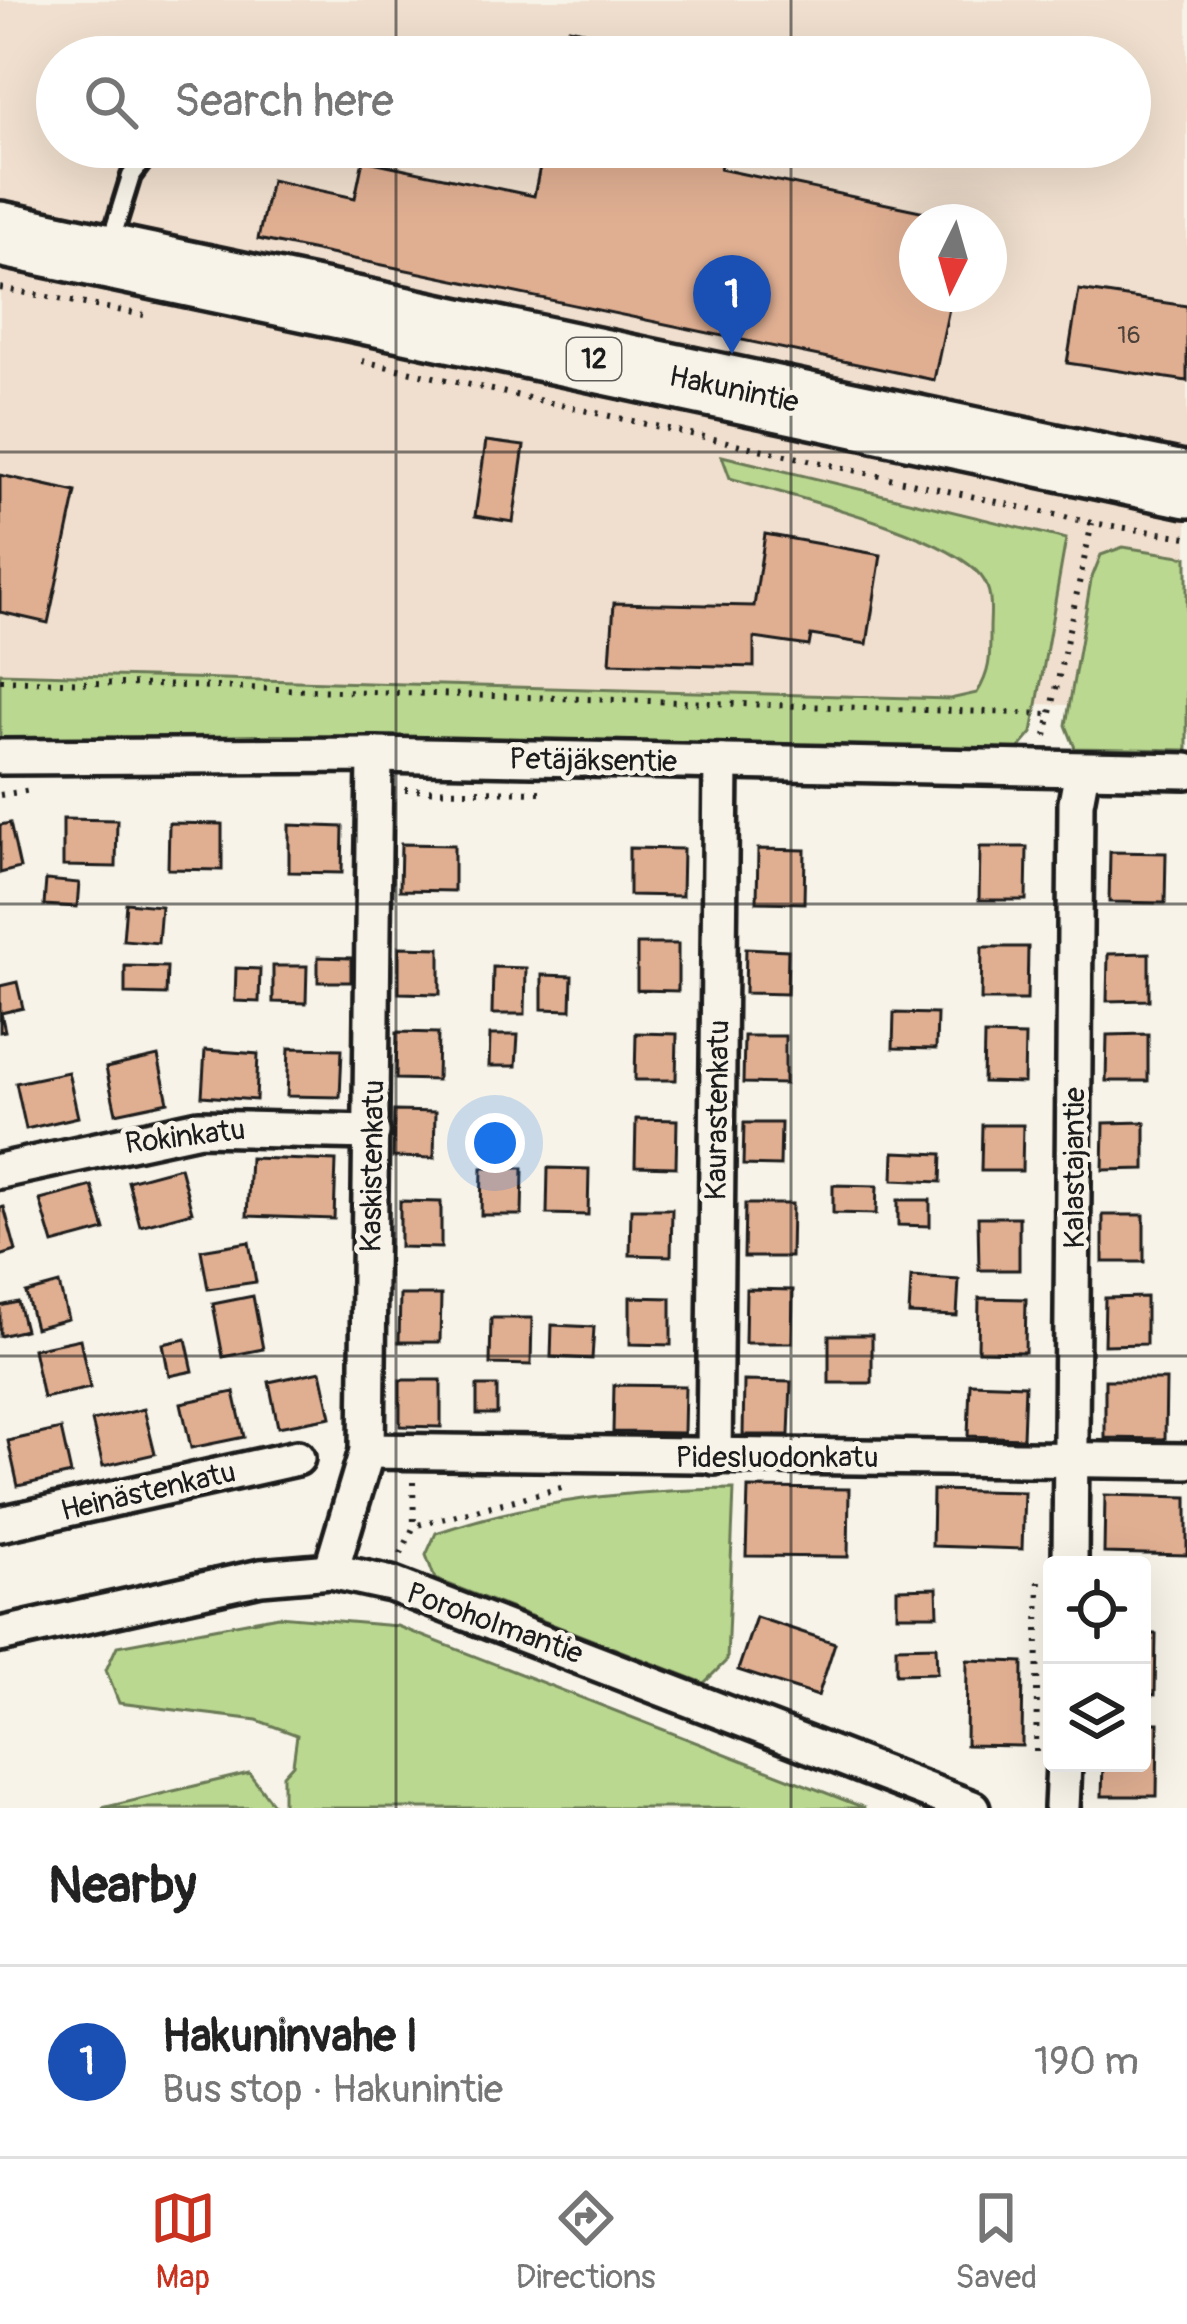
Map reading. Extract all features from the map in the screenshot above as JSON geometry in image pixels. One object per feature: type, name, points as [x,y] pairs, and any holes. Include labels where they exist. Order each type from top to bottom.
[{"type":"highway","name":"Hakunintie","points":[[0,234],[1187,485]]},
{"type":"street","name":"Petäjäksentie","points":[[0,757],[376,755],[1187,771]]},
{"type":"street","name":"Kaskistenkatu","points":[[331,1571],[367,1451],[376,755]]},
{"type":"street","name":"Kaurastenkatu","points":[[714,1457],[721,762]]},
{"type":"street","name":"Kalastajantie","points":[[1056,1556],[1072,1459],[1076,803],[1082,771]]},
{"type":"street","name":"Rokinkatu","points":[[0,1171],[199,1128],[372,1132]]},
{"type":"street","name":"Pidesluodonkatu","points":[[367,1451],[1187,1460]]},
{"type":"street","name":"Heinästenkatu","points":[[0,1524],[297,1458]]},
{"type":"street","name":"Poroholmantie","points":[[0,1636],[261,1577],[331,1571],[391,1584],[972,1808]]},
{"type":"street","points":[[1052,1772],[1062,1808]]},
{"type":"lane","points":[[107,254],[137,168]]},
{"type":"path","points":[[0,287],[159,317]]},
{"type":"path","points":[[340,356],[1092,523],[1187,537]]},
{"type":"path","points":[[1040,770],[1092,523]]},
{"type":"path","points":[[0,680],[1050,714]]},
{"type":"path","points":[[0,795],[42,789]]},
{"type":"path","points":[[376,790],[560,793]]},
{"type":"path","points":[[391,1584],[414,1526],[577,1484]]},
{"type":"shaded area","points":[[0,0],[1187,0],[1187,750],[1075,748],[1066,725],[1068,705],[0,673]]},
{"type":"green space","points":[[722,456],[1066,539],[1032,733],[1016,752],[263,736],[0,740],[0,673],[950,699],[977,693],[990,647],[990,596],[981,576],[962,560],[901,530],[730,478]]},
{"type":"green space","points":[[1123,547],[1187,557],[1187,750],[1075,748],[1066,725],[1091,580],[1101,555]]},
{"type":"green space","points":[[734,1489],[727,1660],[704,1683],[435,1579],[426,1555],[436,1533],[509,1512],[620,1495]]},
{"type":"green space","points":[[278,1616],[397,1626],[865,1808],[283,1808],[283,1775],[293,1764],[297,1735],[257,1720],[119,1703],[106,1670],[117,1646]]},
{"type":"green space","points":[[249,1773],[276,1808],[102,1808]]},
{"type":"building","points":[[569,28],[607,36],[567,36]]},
{"type":"building","points":[[361,168],[401,168],[534,196],[540,168],[720,168],[899,207],[899,312],[948,312],[934,380],[258,239],[271,180],[355,198]]},
{"type":"building","points":[[1079,290],[1187,306],[1187,381],[1067,363]]},
{"type":"building","points":[[486,441],[524,446],[513,522],[475,516]]},
{"type":"building","points":[[0,475],[76,492],[48,623],[0,612]]},
{"type":"building","points":[[765,534],[881,555],[867,644],[811,635],[809,646],[754,638],[754,667],[610,663],[614,603],[754,606]]},
{"type":"building","points":[[63,819],[117,820],[116,867],[63,866]]},
{"type":"building","points":[[10,823],[20,868],[0,873],[0,825]]},
{"type":"building","points":[[169,823],[222,824],[222,870],[168,869]]},
{"type":"building","points":[[289,825],[343,827],[342,873],[289,872]]},
{"type":"building","points":[[401,844],[454,845],[454,891],[400,890]]},
{"type":"building","points":[[980,847],[1027,847],[1026,900],[979,900]]},
{"type":"building","points":[[629,848],[683,849],[682,896],[629,895]]},
{"type":"building","points":[[758,849],[805,850],[804,903],[757,902]]},
{"type":"building","points":[[1110,852],[1166,853],[1165,903],[1109,902]]},
{"type":"building","points":[[46,880],[79,883],[77,907],[44,905]]},
{"type":"building","points":[[126,903],[161,906],[158,943],[123,940]]},
{"type":"building","points":[[637,944],[678,944],[678,991],[637,990]]},
{"type":"building","points":[[399,947],[440,948],[440,994],[399,993]]},
{"type":"building","points":[[982,947],[1028,947],[1027,1000],[981,1000]]},
{"type":"building","points":[[746,948],[788,950],[787,994],[745,993]]},
{"type":"building","points":[[1149,953],[1149,1000],[1107,1001],[1108,954]]},
{"type":"building","points":[[318,957],[351,958],[351,982],[318,982]]},
{"type":"building","points":[[125,966],[167,967],[166,995],[125,994]]},
{"type":"building","points":[[273,966],[307,966],[306,1003],[273,1002]]},
{"type":"building","points":[[493,967],[526,968],[525,1014],[492,1014]]},
{"type":"building","points":[[236,968],[260,969],[259,1002],[235,1001]]},
{"type":"building","points":[[542,975],[572,976],[571,1010],[542,1009]]},
{"type":"building","points":[[17,982],[23,1008],[1,1013],[5,1031],[0,1032],[0,986]]},
{"type":"building","points":[[894,1013],[937,1014],[936,1049],[893,1048]]},
{"type":"building","points":[[397,1032],[438,1033],[437,1080],[396,1079]]},
{"type":"building","points":[[636,1033],[677,1034],[676,1080],[635,1080]]},
{"type":"building","points":[[1148,1034],[1148,1081],[1106,1081],[1107,1035]]},
{"type":"building","points":[[490,1035],[518,1035],[516,1066],[489,1066]]},
{"type":"building","points":[[984,1035],[1025,1036],[1024,1083],[983,1082]]},
{"type":"building","points":[[744,1036],[785,1036],[785,1084],[743,1083]]},
{"type":"building","points":[[289,1048],[342,1049],[340,1097],[287,1096]]},
{"type":"building","points":[[205,1050],[258,1054],[256,1100],[202,1096]]},
{"type":"building","points":[[158,1056],[168,1102],[116,1113],[106,1068]]},
{"type":"building","points":[[68,1072],[78,1117],[26,1129],[16,1083]]},
{"type":"building","points":[[394,1111],[435,1112],[434,1158],[393,1157]]},
{"type":"building","points":[[636,1119],[677,1120],[676,1167],[635,1166]]},
{"type":"building","points":[[1145,1122],[1145,1169],[1103,1170],[1104,1123]]},
{"type":"building","points":[[744,1123],[781,1123],[780,1166],[743,1165]]},
{"type":"building","points":[[982,1125],[1023,1125],[1022,1171],[981,1171]]},
{"type":"building","points":[[894,1152],[942,1154],[941,1182],[893,1180]]},
{"type":"building","points":[[250,1158],[336,1161],[334,1219],[247,1216]]},
{"type":"building","points":[[180,1167],[192,1212],[140,1226],[128,1181]]},
{"type":"building","points":[[482,1168],[523,1168],[522,1215],[481,1215]]},
{"type":"building","points":[[548,1168],[589,1169],[588,1215],[547,1214]]},
{"type":"building","points":[[833,1185],[877,1186],[876,1214],[833,1213]]},
{"type":"building","points":[[92,1186],[105,1230],[53,1244],[40,1200]]},
{"type":"building","points":[[898,1200],[930,1200],[930,1226],[898,1225]]},
{"type":"building","points":[[400,1201],[441,1202],[441,1248],[400,1247]]},
{"type":"building","points":[[745,1204],[792,1204],[791,1257],[744,1257]]},
{"type":"building","points":[[4,1207],[16,1251],[0,1256],[0,1208]]},
{"type":"building","points":[[631,1209],[672,1209],[671,1256],[630,1255]]},
{"type":"building","points":[[1103,1215],[1144,1215],[1144,1262],[1103,1262]]},
{"type":"building","points":[[978,1217],[1019,1217],[1019,1270],[979,1270]]},
{"type":"building","points":[[249,1242],[256,1282],[208,1289],[201,1250]]},
{"type":"building","points":[[911,1277],[959,1280],[957,1316],[909,1314]]},
{"type":"building","points":[[59,1284],[68,1319],[35,1328],[26,1293]]},
{"type":"building","points":[[746,1289],[793,1290],[792,1343],[745,1343]]},
{"type":"building","points":[[400,1295],[441,1295],[440,1342],[399,1342]]},
{"type":"building","points":[[253,1296],[263,1349],[223,1357],[213,1304]]},
{"type":"building","points":[[630,1297],[671,1298],[671,1345],[630,1344]]},
{"type":"building","points":[[1146,1297],[1146,1344],[1104,1345],[1105,1298]]},
{"type":"building","points":[[979,1298],[1026,1299],[1025,1352],[978,1351]]},
{"type":"building","points":[[18,1302],[25,1330],[0,1336],[0,1306]]},
{"type":"building","points":[[491,1318],[532,1318],[531,1365],[490,1364]]},
{"type":"building","points":[[552,1325],[594,1327],[592,1359],[551,1357]]},
{"type":"building","points":[[829,1335],[872,1335],[872,1383],[829,1383]]},
{"type":"building","points":[[80,1339],[90,1388],[43,1398],[33,1349]]},
{"type":"building","points":[[186,1339],[193,1371],[169,1376],[163,1344]]},
{"type":"building","points":[[321,1371],[331,1417],[278,1427],[269,1382]]},
{"type":"building","points":[[400,1380],[441,1380],[441,1427],[400,1426]]},
{"type":"building","points":[[1105,1380],[1166,1380],[1165,1439],[1105,1438]]},
{"type":"building","points":[[744,1381],[791,1382],[789,1435],[743,1435]]},
{"type":"building","points":[[970,1383],[1025,1385],[1023,1438],[968,1436]]},
{"type":"building","points":[[614,1385],[685,1386],[684,1433],[613,1432]]},
{"type":"building","points":[[477,1386],[497,1386],[497,1414],[477,1414]]},
{"type":"building","points":[[234,1392],[244,1437],[191,1448],[181,1403]]},
{"type":"building","points":[[144,1409],[155,1454],[103,1466],[92,1421]]},
{"type":"building","points":[[61,1429],[71,1474],[18,1486],[8,1441]]},
{"type":"building","points":[[748,1488],[849,1489],[848,1557],[746,1556]]},
{"type":"building","points":[[933,1490],[1024,1492],[1022,1549],[932,1546]]},
{"type":"building","points":[[1105,1495],[1187,1497],[1187,1555],[1104,1553]]},
{"type":"building","points":[[937,1588],[938,1615],[897,1615],[897,1589]]},
{"type":"building","points":[[756,1617],[835,1643],[818,1696],[738,1670]]},
{"type":"building","points":[[1151,1634],[1156,1634],[1155,1695],[1151,1695]]},
{"type":"building","points":[[936,1646],[937,1673],[896,1674],[896,1647]]},
{"type":"building","points":[[967,1660],[1023,1662],[1022,1746],[966,1745]]},
{"type":"building","points":[[1151,1723],[1158,1723],[1157,1796],[1102,1796],[1103,1772],[1151,1772]]},
{"type":"place","name":"Hakuninvahe I","points":[[732,354]]}]
